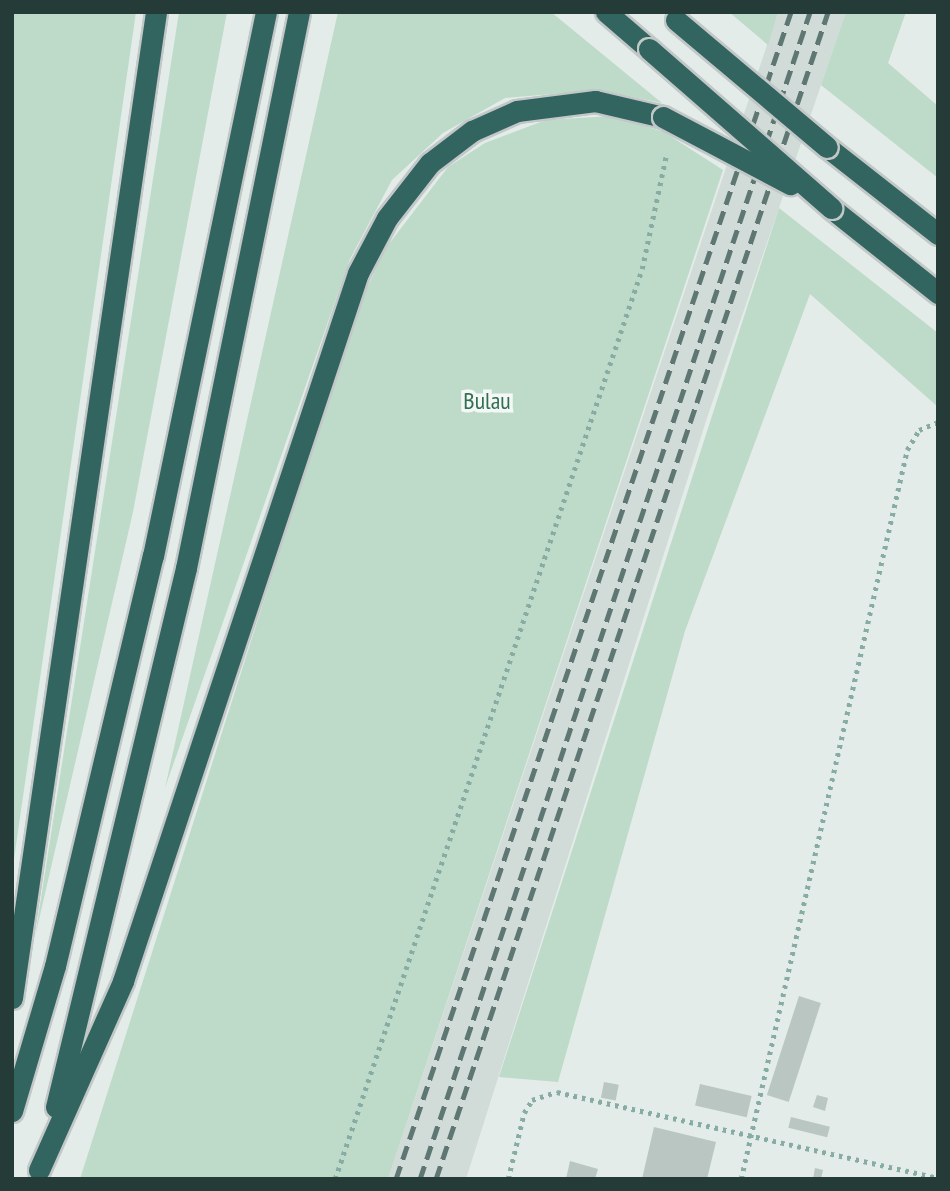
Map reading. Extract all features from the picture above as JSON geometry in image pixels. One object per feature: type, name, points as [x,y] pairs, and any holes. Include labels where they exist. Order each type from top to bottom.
[{"type":"highway","points":[[12,998],[156,12]]},
{"type":"highway","points":[[12,1111],[55,966],[153,556],[266,12]]},
{"type":"highway","points":[[38,1174],[187,568],[299,12]]},
{"type":"highway","points":[[606,12],[831,208],[938,293]]},
{"type":"highway","points":[[671,16],[827,147],[938,234]]},
{"type":"highway","points":[[38,1174],[123,981],[358,273],[387,218],[437,157],[472,131],[517,111],[595,101],[663,117],[831,208]]},
{"type":"path","points":[[335,1179],[642,269],[666,156]]},
{"type":"path","points":[[741,1179],[907,450],[919,429],[938,422]]},
{"type":"path","points":[[508,1179],[524,1113],[532,1100],[557,1092],[938,1178]]},
{"type":"shaded area","points":[[778,12],[846,12],[706,421],[466,1179],[388,1179]]},
{"type":"green space","points":[[12,12],[136,12],[12,873]]},
{"type":"green space","points":[[179,12],[227,12],[133,512],[35,937]]},
{"type":"green space","points":[[338,12],[551,12],[662,103],[599,90],[505,98],[443,133],[392,180],[350,259],[165,788]]},
{"type":"green space","points":[[729,12],[778,12],[768,45]]},
{"type":"green space","points":[[846,12],[906,12],[888,63],[938,106],[938,178],[821,85]]},
{"type":"green space","name":"Bulau","points":[[612,116],[664,132],[723,170],[388,1179],[80,1179],[355,314],[385,249],[448,167],[485,143],[546,120]]},
{"type":"green space","points":[[779,208],[938,333],[938,407],[810,294],[685,631],[558,1082],[499,1077]]},
{"type":"building","points":[[799,996],[821,1003],[789,1102],[767,1095]]},
{"type":"building","points":[[604,1082],[619,1085],[616,1101],[601,1098]]},
{"type":"building","points":[[700,1084],[752,1096],[747,1117],[695,1105]]},
{"type":"building","points":[[817,1095],[828,1098],[825,1111],[813,1107]]},
{"type":"building","points":[[791,1117],[830,1127],[827,1137],[788,1128]]},
{"type":"building","points":[[654,1127],[716,1142],[707,1179],[642,1179]]},
{"type":"building","points":[[570,1161],[598,1169],[595,1179],[566,1179]]},
{"type":"building","points":[[815,1168],[823,1170],[821,1179],[813,1179]]},
{"type":"railway","points":[[396,1179],[791,12]]},
{"type":"railway","points":[[420,1179],[810,12]]},
{"type":"railway","points":[[436,1179],[828,12]]}]
